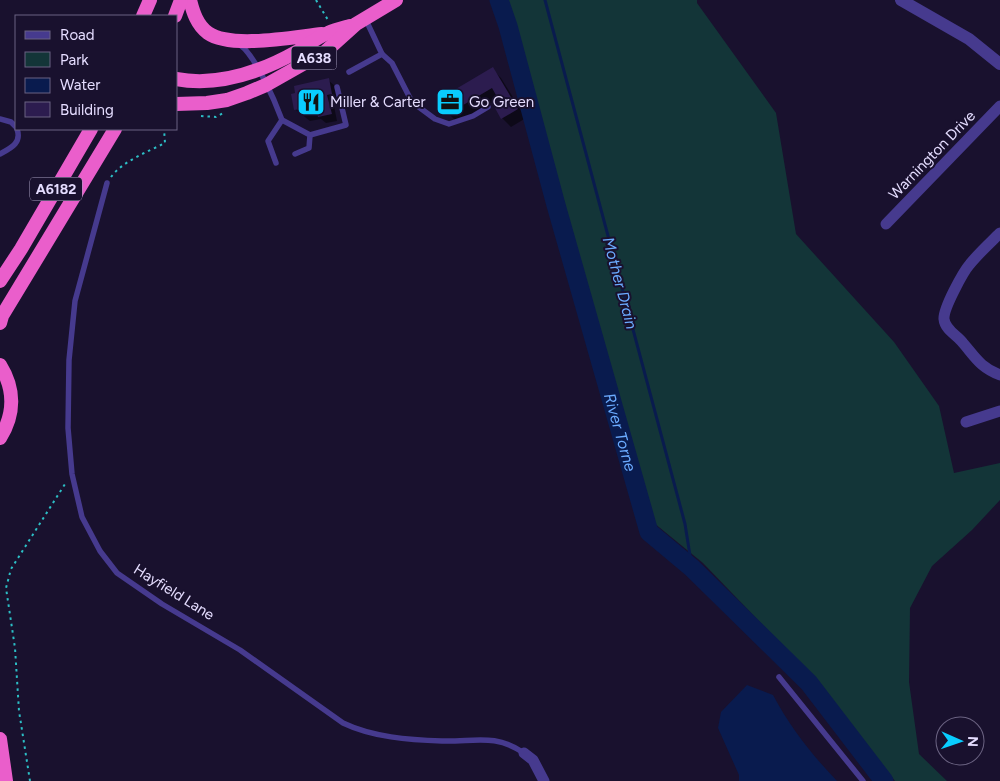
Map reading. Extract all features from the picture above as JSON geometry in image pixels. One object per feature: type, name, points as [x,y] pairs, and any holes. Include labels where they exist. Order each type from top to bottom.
[{"type":"highway","points":[[143,15],[150,0]]},
{"type":"highway","points":[[174,15],[181,0]]},
{"type":"highway","points":[[190,0],[194,16],[201,27],[209,34],[236,42],[330,32]]},
{"type":"highway","name":"A638","points":[[178,104],[227,100],[247,94],[266,85],[326,51],[361,21],[396,0]]},
{"type":"highway","name":"A638","points":[[178,79],[202,82],[236,77],[258,70],[330,32],[361,21]]},
{"type":"highway","name":"A6182","points":[[0,281],[21,249],[90,130]]},
{"type":"highway","name":"A6182","points":[[0,323],[2,316],[114,130]]},
{"type":"highway","points":[[0,365],[12,390],[10,416],[6,429],[0,438]]},
{"type":"highway","points":[[0,739],[6,781]]},
{"type":"street","points":[[901,0],[969,39],[1000,64]]},
{"type":"street","name":"Warnington Drive","points":[[886,224],[1000,106]]},
{"type":"street","points":[[1000,233],[970,265],[945,310],[944,319],[948,328],[962,342],[976,361],[983,367],[1000,375]]},
{"type":"street","points":[[966,422],[1000,411]]},
{"type":"street","name":"Hayfield Lane","points":[[524,753],[534,760],[544,781]]},
{"type":"lane","points":[[361,21],[382,54],[392,64],[412,102],[436,120],[449,124],[473,116],[488,107]]},
{"type":"lane","points":[[236,42],[254,58],[282,120],[310,135],[346,125],[338,87]]},
{"type":"lane","points":[[349,72],[382,54]]},
{"type":"lane","points":[[0,119],[11,122],[15,126]]},
{"type":"lane","points":[[276,163],[268,141],[282,120]]},
{"type":"lane","points":[[0,154],[14,146],[18,141],[18,130]]},
{"type":"lane","points":[[295,154],[310,148],[310,135]]},
{"type":"lane","name":"Hayfield Lane","points":[[107,183],[87,251],[75,301],[69,379],[68,428],[72,474],[82,517],[100,551],[117,573],[154,599],[240,650],[343,723],[358,730],[411,738],[442,741],[491,739],[514,746],[524,753]]},
{"type":"lane","points":[[780,676],[863,781]]},
{"type":"path","points":[[316,0],[330,32]]},
{"type":"path","points":[[107,183],[115,172],[129,162],[165,143],[164,130]]},
{"type":"path","points":[[30,781],[19,711],[16,648],[6,588],[11,569],[72,474]]},
{"type":"green space","points":[[508,0],[697,0],[697,3],[776,113],[796,234],[894,342],[939,406],[954,473],[1000,463],[1000,500],[972,530],[932,566],[910,608],[909,682],[919,754],[947,781],[895,781],[815,679],[703,563],[654,523]]},
{"type":"water","points":[[747,685],[773,695],[802,740],[837,781],[739,781],[739,775],[718,728],[721,712]]},
{"type":"building","points":[[493,67],[518,109],[501,119],[495,108],[501,104],[492,88],[448,114],[439,99]]},
{"type":"building","name":"Miller & Carter","points":[[329,78],[332,94],[327,95],[332,114],[318,117],[317,112],[302,115],[300,109],[294,110],[291,94],[295,93],[294,86]]},
{"type":"waterway","name":"River Torne","points":[[499,0],[508,26],[556,205],[649,532],[692,568],[809,683],[884,781]]},
{"type":"waterway","name":"Mother Drain","points":[[545,0],[685,524],[692,568]]},
{"type":"place","name":"Miller & Carter","points":[[311,102]]},
{"type":"place","name":"Go Green","points":[[450,102]]}]
